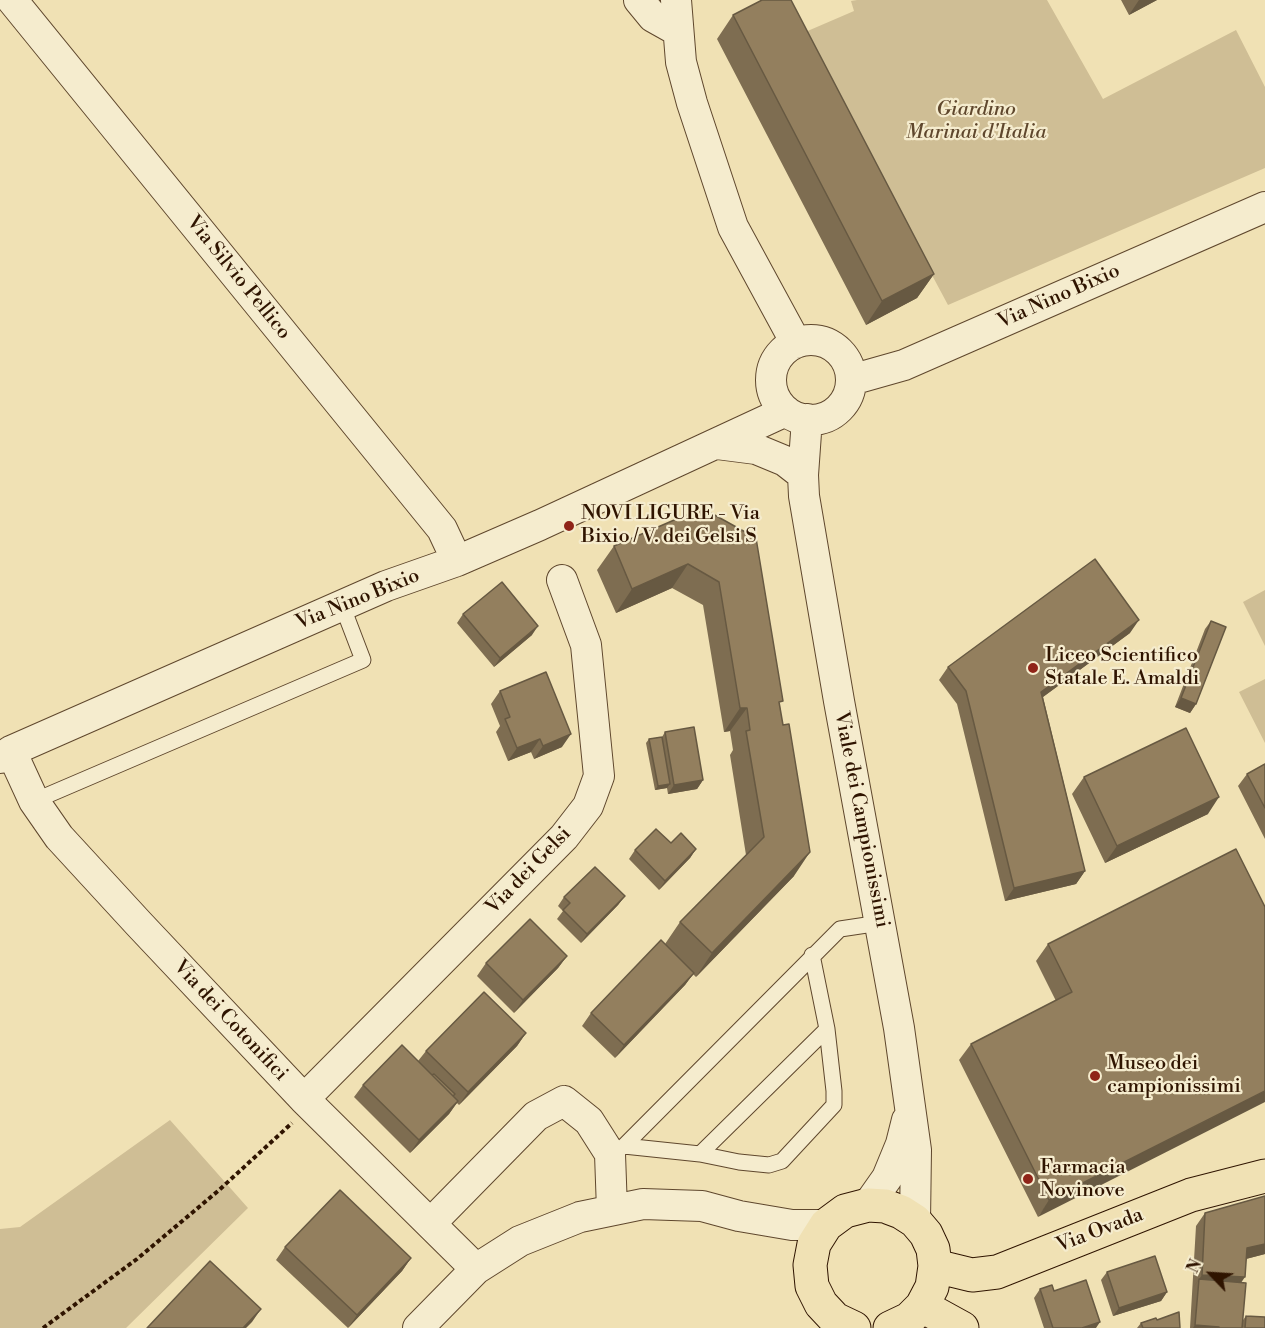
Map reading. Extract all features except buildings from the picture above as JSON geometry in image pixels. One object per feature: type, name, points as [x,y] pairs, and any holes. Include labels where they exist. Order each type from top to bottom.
[{"type":"main road","name":"Via Ovada","points":[[936,1266],[972,1275],[997,1272],[1191,1195],[1265,1176]]},
{"type":"main road","points":[[854,1328],[835,1319],[818,1316],[810,1265],[814,1244],[826,1225],[845,1211],[868,1205],[885,1206],[915,1221],[929,1242],[936,1266],[932,1287],[922,1306],[909,1319],[890,1328]]},
{"type":"main road","points":[[922,1306],[962,1328]]},
{"type":"street","name":"Via Silvio Pellico","points":[[12,0],[442,529],[458,561]]},
{"type":"street","points":[[639,0],[653,17],[678,32]]},
{"type":"street","points":[[676,0],[681,62],[692,103],[734,227],[796,342]]},
{"type":"street","name":"Via Nino Bixio","points":[[851,380],[904,365],[1265,207]]},
{"type":"street","points":[[807,339],[818,340],[838,350],[850,369],[851,380],[847,396],[837,410],[823,418],[797,415],[777,401],[771,388],[771,374],[775,361],[784,350],[796,342],[807,339]]},
{"type":"street","name":"Via Nino Bixio","points":[[6,754],[386,586],[458,561],[717,444],[797,415]]},
{"type":"street","name":"Viale dei Campionissimi","points":[[797,415],[804,496],[911,1106],[916,1150],[915,1221]]},
{"type":"street","points":[[717,444],[756,449],[785,461],[803,475]]},
{"type":"street","name":"Via dei Gelsi","points":[[298,1111],[564,837],[588,806],[599,776],[586,645],[562,580]]},
{"type":"street","name":"Via dei Cotonifici","points":[[6,754],[34,801],[67,846],[298,1111],[431,1223],[476,1269]]},
{"type":"street","points":[[431,1223],[536,1116],[564,1101],[589,1121],[617,1150],[612,1210]]},
{"type":"street","points":[[868,1205],[887,1178],[901,1144],[911,1106]]},
{"type":"street","points":[[418,1328],[476,1269],[520,1241],[580,1217],[643,1204],[682,1205],[702,1206],[792,1226],[826,1225]]},
{"type":"street","points":[[739,1216],[788,1243],[810,1265]]},
{"type":"lane","points":[[34,801],[363,660],[342,605]]},
{"type":"lane","points":[[617,1150],[840,929],[880,923]]},
{"type":"lane","points":[[617,1150],[700,1154],[769,1165],[782,1161],[834,1105],[827,1029],[812,955]]},
{"type":"lane","points":[[700,1154],[827,1029]]},
{"type":"path","points":[[43,1328],[137,1259],[218,1191],[298,1111]]},
{"type":"green space","name":"Giardino Marinai d'Italia","points":[[1047,0],[1103,99],[1236,30],[1265,87],[1265,168],[948,305],[903,221],[789,39],[854,11],[851,1]]},
{"type":"green space","points":[[1265,590],[1265,646],[1243,602]]},
{"type":"green space","points":[[1265,679],[1265,743],[1239,692]]},
{"type":"green space","points":[[170,1120],[248,1208],[126,1328],[0,1328],[0,1229],[20,1227]]},
{"type":"place","name":"NOVI LIGURE - Via Bixio / V. dei Gelsi S","points":[[569,526]]},
{"type":"place","name":"Liceo Scientifico Statale E. Amaldi","points":[[1033,668]]},
{"type":"place","name":"Museo dei campionissimi","points":[[1095,1076]]},
{"type":"place","name":"Farmacia Novinove","points":[[1028,1179]]}]
